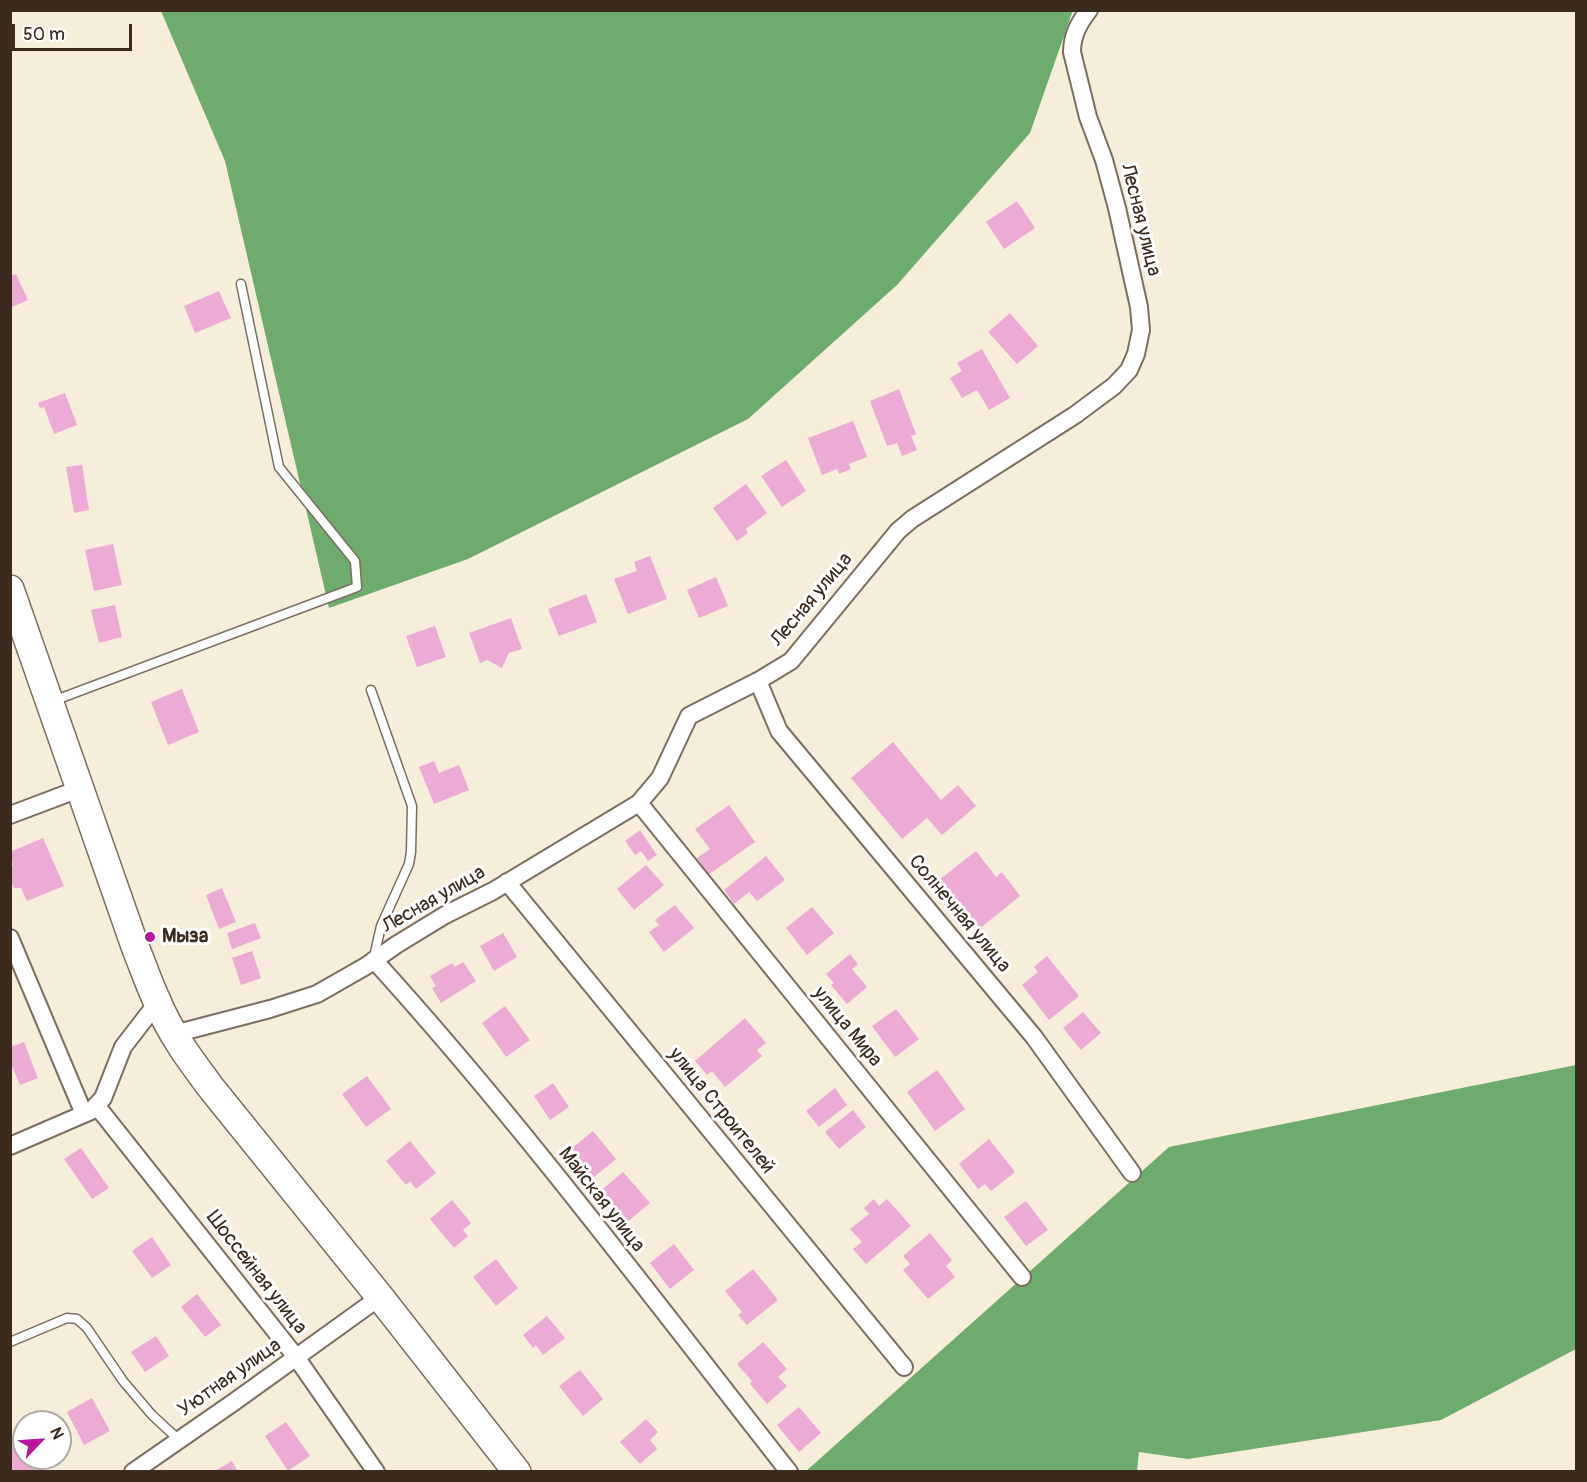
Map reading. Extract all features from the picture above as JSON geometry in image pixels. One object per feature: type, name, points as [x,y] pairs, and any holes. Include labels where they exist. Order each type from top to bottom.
[{"type":"main road","points":[[10,589],[79,789],[157,1003],[174,1034],[212,1089],[380,1296],[518,1472]]},
{"type":"street","name":"Лесная улица","points":[[174,1034],[317,994],[366,966],[445,915],[507,882],[639,803],[660,778],[689,716],[758,681],[791,661],[898,531],[912,519],[1075,415],[1113,386],[1129,370],[1136,354],[1141,330],[1139,307],[1117,208],[1104,160],[1088,117],[1072,52],[1072,42],[1087,12]]},
{"type":"street","name":"Солнечная улица","points":[[758,681],[779,731],[1034,1037],[1132,1173]]},
{"type":"street","points":[[10,815],[79,789]]},
{"type":"street","name":"улица Мира","points":[[639,803],[1022,1277]]},
{"type":"street","name":"улица Строителей","points":[[507,882],[904,1367]]},
{"type":"street","name":"Шоссейная улица","points":[[10,938],[90,1110],[296,1357],[376,1472]]},
{"type":"street","name":"Майская улица","points":[[374,960],[528,1140],[789,1472]]},
{"type":"street","points":[[10,1146],[90,1110],[103,1098],[123,1047],[157,1003]]},
{"type":"street","name":"Уютная улица","points":[[133,1472],[380,1296]]},
{"type":"lane","points":[[49,702],[357,587],[355,561],[279,467],[241,284]]},
{"type":"lane","points":[[371,690],[412,806],[413,824],[409,864],[381,926],[374,960]]},
{"type":"lane","points":[[10,1342],[67,1318],[77,1319],[87,1328],[123,1381],[152,1415],[179,1440]]},
{"type":"green space","points":[[1073,10],[1030,133],[897,285],[748,419],[468,559],[329,608],[225,161],[161,11]]},
{"type":"green space","points":[[1576,1065],[1576,1349],[1441,1420],[1188,1459],[1139,1452],[1137,1471],[805,1472],[1169,1147]]},
{"type":"building","points":[[1017,201],[1035,228],[1004,249],[986,222]]},
{"type":"building","points":[[16,274],[28,300],[10,308],[10,276]]},
{"type":"building","points":[[219,291],[231,318],[195,333],[184,306]]},
{"type":"building","points":[[1010,313],[1038,346],[1017,364],[988,332]]},
{"type":"building","points":[[982,349],[1010,398],[989,410],[977,390],[962,398],[950,378],[962,371],[957,363]]},
{"type":"building","points":[[899,389],[916,434],[911,436],[917,450],[902,456],[897,443],[887,446],[870,401]]},
{"type":"building","points":[[65,393],[77,425],[54,434],[44,407],[40,408],[38,403]]},
{"type":"building","points":[[853,421],[867,457],[849,464],[851,469],[839,474],[837,469],[822,475],[808,438]]},
{"type":"building","points":[[786,460],[806,491],[782,507],[761,476]]},
{"type":"building","points":[[82,465],[89,510],[74,513],[66,467]]},
{"type":"building","points":[[746,484],[767,513],[746,529],[748,533],[737,541],[713,508]]},
{"type":"building","points":[[113,544],[122,585],[94,591],[85,550]]},
{"type":"building","points":[[650,556],[667,599],[628,614],[614,579],[637,571],[634,562]]},
{"type":"building","points":[[716,577],[728,606],[699,618],[687,590]]},
{"type":"building","points":[[586,594],[597,622],[559,636],[548,609]]},
{"type":"building","points":[[115,605],[122,637],[99,643],[91,610]]},
{"type":"building","points":[[511,618],[522,649],[509,653],[502,668],[487,660],[480,663],[469,633]]},
{"type":"building","points":[[435,626],[446,657],[417,667],[406,636]]},
{"type":"building","points":[[182,689],[199,732],[168,745],[151,702]]},
{"type":"building","points":[[893,742],[941,800],[958,785],[976,806],[942,835],[927,818],[902,839],[851,778]]},
{"type":"building","points":[[434,761],[439,773],[459,765],[469,790],[434,804],[419,767]]},
{"type":"building","points":[[729,805],[755,842],[708,875],[697,858],[710,849],[695,829]]},
{"type":"building","points":[[640,830],[657,855],[648,861],[641,851],[635,855],[625,841]]},
{"type":"building","points":[[43,838],[64,886],[27,901],[21,888],[14,888],[10,879],[10,868],[13,865],[10,852]]},
{"type":"building","points":[[976,851],[996,877],[1002,872],[1020,896],[978,930],[939,880]]},
{"type":"building","points":[[766,856],[785,880],[757,901],[749,892],[734,904],[724,890]]},
{"type":"building","points":[[646,865],[664,885],[634,910],[617,889]]},
{"type":"building","points":[[222,888],[236,922],[219,929],[206,895]]},
{"type":"building","points":[[675,905],[694,928],[664,952],[649,932],[659,925],[655,920]]},
{"type":"building","points":[[812,907],[834,933],[807,955],[786,928]]},
{"type":"building","points":[[255,923],[261,938],[232,949],[227,933]]},
{"type":"building","points":[[503,933],[517,957],[494,971],[480,946]]},
{"type":"building","points":[[252,951],[261,978],[241,985],[232,958]]},
{"type":"building","points":[[850,954],[858,964],[852,969],[867,987],[847,1004],[831,985],[834,983],[826,974]]},
{"type":"building","points":[[1047,956],[1079,996],[1049,1020],[1022,985],[1038,972],[1034,967]]},
{"type":"building","points":[[463,962],[476,981],[441,1003],[432,988],[436,986],[430,976],[452,963],[455,967]]},
{"type":"building","points":[[505,1006],[530,1040],[506,1057],[482,1023]]},
{"type":"building","points":[[896,1009],[919,1039],[895,1057],[872,1026]]},
{"type":"building","points":[[1083,1012],[1101,1033],[1081,1050],[1063,1028]]},
{"type":"building","points":[[745,1018],[766,1043],[757,1050],[762,1056],[725,1087],[712,1071],[707,1075],[695,1061]]},
{"type":"building","points":[[24,1042],[38,1078],[20,1085],[10,1061],[10,1047]]},
{"type":"building","points":[[937,1070],[965,1109],[935,1131],[907,1092]]},
{"type":"building","points":[[367,1076],[391,1109],[366,1127],[342,1094]]},
{"type":"building","points":[[553,1083],[569,1107],[550,1120],[534,1096]]},
{"type":"building","points":[[835,1088],[847,1105],[819,1127],[806,1111]]},
{"type":"building","points":[[853,1110],[866,1127],[839,1149],[825,1132]]},
{"type":"building","points":[[593,1131],[616,1159],[589,1181],[566,1153]]},
{"type":"building","points":[[989,1139],[1015,1172],[991,1191],[985,1184],[978,1189],[959,1164]]},
{"type":"building","points":[[410,1141],[436,1173],[416,1189],[410,1181],[406,1185],[386,1161]]},
{"type":"building","points":[[81,1148],[109,1188],[92,1199],[64,1159]]},
{"type":"building","points":[[623,1172],[650,1203],[626,1223],[599,1192]]},
{"type":"building","points":[[874,1199],[879,1206],[887,1199],[911,1226],[866,1264],[853,1249],[862,1242],[850,1229],[869,1214],[864,1208]]},
{"type":"building","points":[[452,1200],[471,1223],[463,1230],[468,1236],[454,1248],[430,1219]]},
{"type":"building","points":[[1026,1201],[1048,1230],[1026,1246],[1004,1217]]},
{"type":"building","points":[[930,1233],[952,1260],[946,1266],[955,1277],[928,1299],[903,1270],[910,1264],[903,1256]]},
{"type":"building","points":[[152,1237],[171,1265],[152,1278],[132,1251]]},
{"type":"building","points":[[674,1244],[694,1270],[670,1289],[650,1263]]},
{"type":"building","points":[[496,1259],[518,1288],[496,1306],[473,1277]]},
{"type":"building","points":[[753,1269],[778,1300],[747,1325],[738,1315],[742,1312],[725,1291]]},
{"type":"building","points":[[197,1294],[221,1325],[205,1337],[181,1307]]},
{"type":"building","points":[[547,1316],[565,1338],[543,1355],[536,1345],[533,1348],[523,1335]]},
{"type":"building","points":[[156,1336],[169,1356],[145,1372],[131,1352]]},
{"type":"building","points":[[763,1342],[787,1369],[778,1377],[787,1386],[767,1404],[737,1364]]},
{"type":"building","points":[[580,1370],[603,1399],[583,1416],[559,1386]]},
{"type":"building","points":[[92,1398],[110,1431],[84,1445],[72,1422],[71,1410]]},
{"type":"building","points":[[799,1407],[821,1433],[799,1452],[777,1425]]},
{"type":"building","points":[[646,1419],[658,1432],[650,1440],[657,1449],[640,1464],[620,1442]]},
{"type":"building","points":[[286,1422],[310,1456],[288,1471],[265,1436]]},
{"type":"building","points":[[12,1445],[12,1469],[10,1466],[10,1446]]},
{"type":"building","points":[[232,1461],[238,1472],[213,1472]]},
{"type":"building","points":[[13,1470],[35,1470],[32,1472],[14,1472]]},
{"type":"place","name":"Мыза","points":[[150,937]]}]
